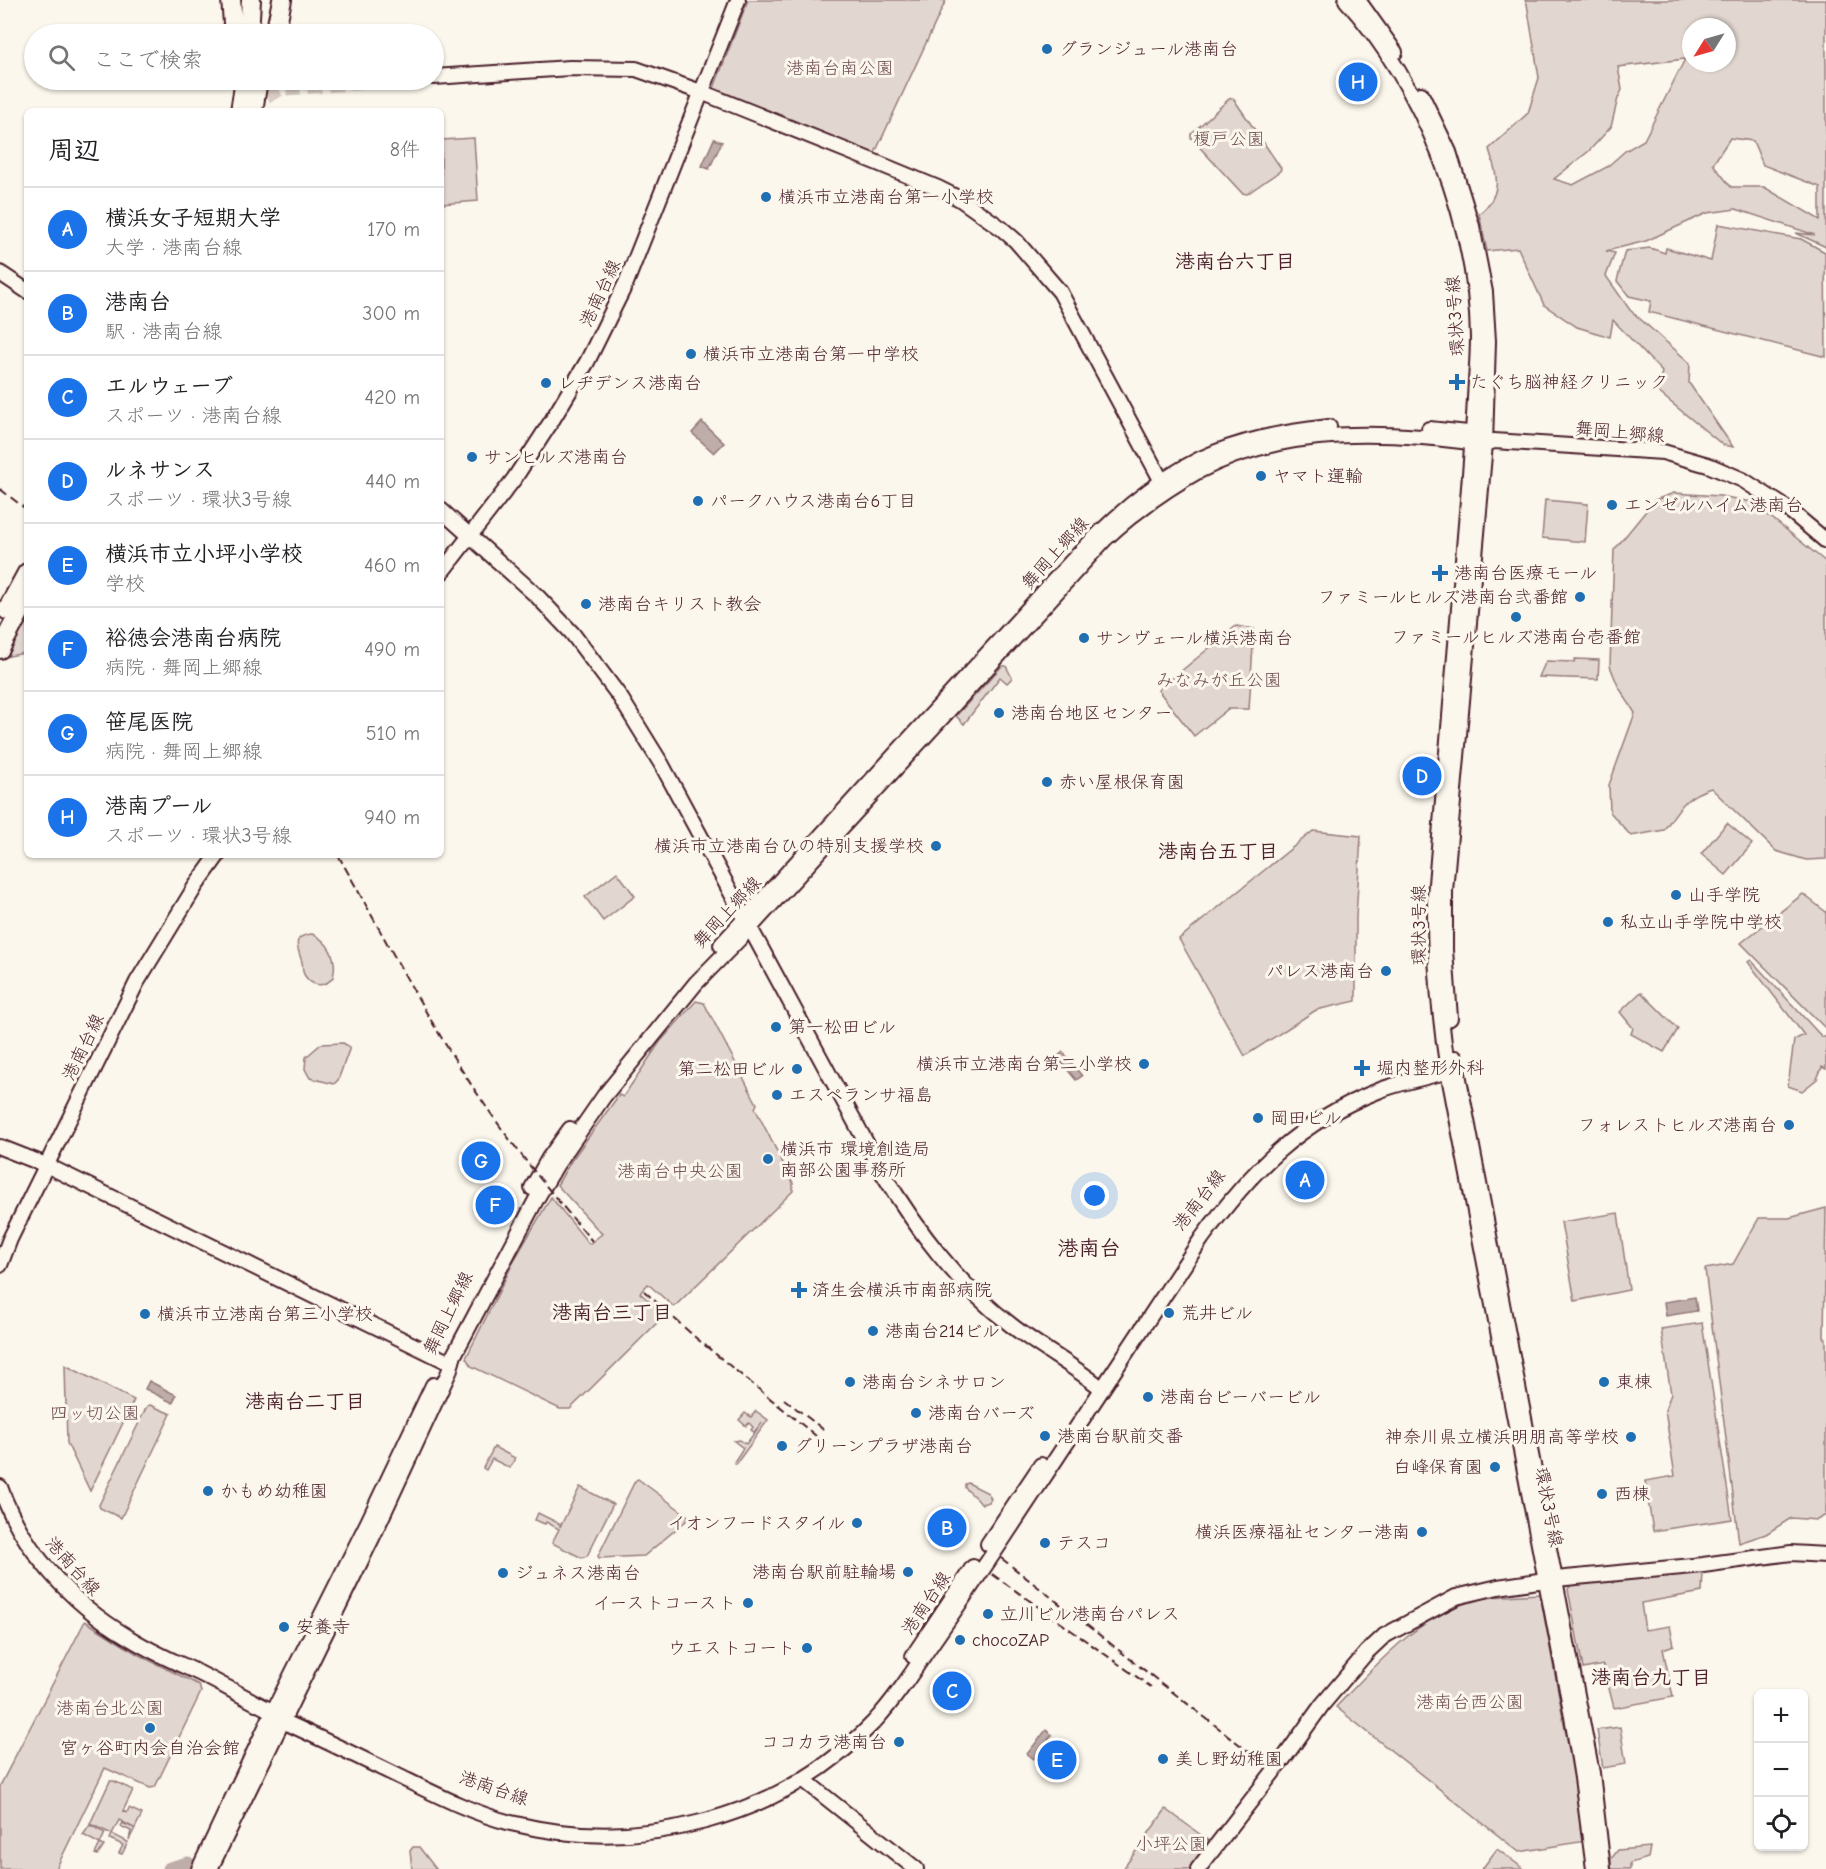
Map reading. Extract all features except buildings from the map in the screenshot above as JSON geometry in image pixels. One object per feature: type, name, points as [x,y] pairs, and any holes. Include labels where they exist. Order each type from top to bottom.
[{"type":"highway","points":[[231,0],[233,24]]},
{"type":"highway","points":[[250,24],[251,0]]},
{"type":"highway","points":[[262,24],[263,0]]},
{"type":"highway","points":[[277,24],[282,0]]},
{"type":"highway","points":[[230,108],[232,90]]},
{"type":"highway","points":[[240,108],[243,90]]},
{"type":"highway","points":[[0,622],[24,578]]},
{"type":"highway","points":[[0,649],[24,604]]},
{"type":"street","name":"港南台線","points":[[444,569],[514,480],[587,362],[626,283],[738,0]]},
{"type":"street","name":"環状3号線","points":[[1346,0],[1410,90],[1453,195],[1468,254],[1476,316],[1483,439]]},
{"type":"street","name":"環状3号線","points":[[1358,0],[1375,21],[1417,86],[1449,152],[1472,226],[1485,292],[1488,341],[1483,439],[1435,896],[1435,958],[1450,1066],[1550,1580],[1592,1773],[1603,1869]]},
{"type":"street","points":[[444,76],[570,68],[636,69],[701,92],[960,199],[1001,228],[1029,255],[1059,292],[1165,486]]},
{"type":"street","points":[[0,273],[24,289]]},
{"type":"street","name":"舞岡上郷線","points":[[280,1715],[377,1527],[449,1372],[454,1355],[552,1172],[604,1096],[647,1041],[747,924],[1105,539],[1165,486],[1255,449],[1299,440],[1341,435],[1483,439],[1663,452],[1708,465],[1743,480],[1788,509],[1826,541]]},
{"type":"street","points":[[444,513],[537,596],[572,633],[604,674],[643,731],[882,1172],[920,1232],[942,1260],[992,1310],[1098,1385]]},
{"type":"street","name":"港南台線","points":[[0,1265],[10,1239],[137,982],[173,922],[216,858]]},
{"type":"street","name":"舞岡上郷線","points":[[280,1715],[444,1360],[510,1229],[549,1158],[640,1036],[690,977],[747,924]]},
{"type":"street","name":"港南台線","points":[[280,1715],[345,1741],[472,1803],[554,1824],[589,1827],[642,1827],[711,1813],[772,1788],[799,1773],[827,1753],[860,1725],[884,1697],[1098,1385],[1195,1231],[1218,1201],[1255,1162],[1312,1116],[1358,1091],[1388,1079],[1450,1066]]},
{"type":"street","points":[[0,1146],[46,1165],[444,1360]]},
{"type":"street","name":"港南台線","points":[[0,1487],[18,1527],[56,1579],[83,1606],[128,1637],[469,1809],[512,1823],[582,1834],[620,1835],[668,1830],[706,1822],[743,1810],[804,1780],[854,1741],[904,1685],[1032,1496],[1098,1385]]},
{"type":"street","points":[[1198,1869],[1349,1671],[1384,1636],[1456,1597],[1498,1587],[1550,1580],[1703,1565],[1791,1553],[1826,1556]]},
{"type":"street","name":"環状3号線","points":[[1550,1580],[1582,1778],[1593,1869]]},
{"type":"street","points":[[199,1869],[280,1715]]},
{"type":"street","points":[[210,1869],[280,1715]]},
{"type":"street","points":[[804,1780],[916,1869]]},
{"type":"green space","name":"港南台南公園","points":[[748,0],[946,0],[874,155],[714,88]]},
{"type":"green space","points":[[1525,0],[1826,0],[1826,247],[1796,233],[1815,235],[1736,209],[1707,213],[1646,241],[1606,251],[1615,253],[1606,276],[1630,310],[1690,363],[1689,383],[1733,447],[1723,445],[1657,391],[1662,372],[1613,320],[1610,337],[1577,327],[1544,305],[1518,248],[1487,251],[1479,214],[1492,199],[1495,191],[1496,176],[1489,149],[1528,113],[1539,78]],"holes":[[[1682,18],[1736,18],[1736,72],[1682,72],[1682,65],[1644,140],[1625,151],[1607,167],[1573,185],[1554,179],[1589,151],[1611,127],[1622,90],[1618,67],[1682,59]],[[1730,138],[1753,141],[1763,165],[1820,187],[1820,220],[1764,187],[1731,187],[1713,164]]]},
{"type":"green space","name":"榎戸公園","points":[[1233,98],[1281,168],[1247,194],[1242,193],[1191,138],[1191,134],[1229,99]]},
{"type":"green space","points":[[474,138],[478,201],[444,204],[444,140]]},
{"type":"green space","points":[[1718,224],[1801,239],[1825,252],[1826,357],[1649,312],[1651,301],[1629,296],[1617,281],[1625,251],[1650,248],[1665,253],[1666,248],[1711,261]]},
{"type":"green space","points":[[1674,493],[1720,496],[1752,502],[1826,562],[1826,859],[1806,860],[1776,851],[1711,788],[1689,799],[1664,830],[1631,836],[1610,812],[1609,785],[1635,713],[1618,686],[1610,666],[1614,550],[1655,500]]},
{"type":"green space","points":[[1545,500],[1588,504],[1585,542],[1542,538]]},
{"type":"green space","points":[[24,623],[24,653],[5,657]]},
{"type":"green space","name":"みなみが丘公園","points":[[1236,626],[1254,629],[1249,709],[1228,709],[1194,736],[1158,690]]},
{"type":"green space","points":[[1575,659],[1599,660],[1598,679],[1539,677],[1546,661],[1574,662]]},
{"type":"green space","points":[[1002,666],[1006,666],[1012,678],[1007,683],[1000,677],[964,724],[956,716]]},
{"type":"green space","points":[[1727,823],[1752,844],[1726,875],[1701,854]]},
{"type":"green space","points":[[1313,831],[1361,836],[1356,917],[1356,1001],[1316,1010],[1245,1056],[1179,939]]},
{"type":"green space","points":[[617,872],[635,896],[603,921],[585,897]]},
{"type":"green space","points":[[1803,894],[1826,912],[1826,1029],[1741,943]]},
{"type":"green space","points":[[312,934],[323,941],[331,951],[334,964],[333,977],[327,983],[319,985],[308,980],[303,973],[297,944],[301,937]]},
{"type":"green space","points":[[1751,960],[1822,1037],[1826,1037],[1826,1069],[1822,1067],[1817,1079],[1802,1091],[1788,1086],[1794,1040],[1804,1035],[1748,962]]},
{"type":"green space","points":[[1641,992],[1678,1029],[1664,1052],[1631,1034],[1633,1028],[1620,1012]]},
{"type":"green space","name":"港南台中央公園","points":[[696,1001],[704,1003],[757,1104],[755,1108],[793,1183],[793,1191],[674,1307],[648,1284],[640,1293],[665,1315],[570,1409],[560,1409],[471,1366],[466,1358],[516,1257],[551,1197],[589,1244],[602,1234],[557,1185],[571,1161],[619,1095],[623,1097],[660,1042]]},
{"type":"green space","points":[[343,1043],[350,1047],[338,1080],[334,1084],[310,1078],[305,1069],[306,1057],[321,1044]]},
{"type":"green space","points":[[1826,1208],[1824,1337],[1826,1339],[1826,1515],[1817,1520],[1791,1518],[1766,1534],[1739,1543],[1705,1269],[1733,1264],[1759,1218],[1789,1218]]},
{"type":"green space","points":[[1618,1213],[1629,1290],[1575,1301],[1561,1222]]},
{"type":"green space","points":[[1702,1323],[1732,1519],[1653,1531],[1645,1481],[1675,1476],[1665,1410],[1671,1394],[1661,1329]]},
{"type":"green space","name":"四ッ切公園","points":[[65,1365],[134,1400],[90,1491],[67,1443]]},
{"type":"green space","points":[[150,1405],[171,1414],[121,1518],[100,1508],[99,1505],[147,1406]]},
{"type":"green space","points":[[756,1411],[768,1420],[736,1464],[734,1462],[743,1448],[734,1441],[740,1440],[746,1444],[762,1423],[754,1432],[749,1423],[746,1426],[739,1420],[745,1413],[751,1417]]},
{"type":"green space","points":[[494,1447],[515,1458],[510,1468],[492,1459],[486,1470],[483,1468]]},
{"type":"green space","points":[[638,1479],[688,1516],[687,1520],[644,1556],[599,1558],[635,1481]]},
{"type":"green space","points":[[968,1483],[988,1493],[991,1499],[989,1502],[982,1504],[965,1488],[965,1484]]},
{"type":"green space","points":[[580,1487],[613,1504],[587,1556],[582,1558],[552,1543],[559,1529],[546,1522],[545,1524],[535,1520],[538,1513],[560,1524],[560,1527]]},
{"type":"green space","points":[[1703,1572],[1702,1592],[1641,1603],[1645,1630],[1670,1626],[1674,1645],[1663,1649],[1673,1697],[1614,1708],[1603,1665],[1583,1669],[1568,1589],[1571,1585]]},
{"type":"green space","name":"港南台西公園","points":[[1540,1594],[1586,1841],[1519,1852],[1336,1707],[1403,1640],[1441,1614],[1462,1604],[1485,1598]]},
{"type":"green space","name":"港南台北公園","points":[[85,1621],[139,1655],[199,1685],[201,1692],[155,1787],[150,1788],[105,1768],[56,1869],[0,1869],[0,1786]]},
{"type":"green space","points":[[1620,1727],[1626,1764],[1603,1768],[1597,1730]]},
{"type":"green space","points":[[110,1781],[133,1790],[123,1811],[127,1813],[129,1808],[142,1814],[129,1840],[131,1831],[120,1826],[122,1823],[134,1828],[119,1820],[112,1834],[90,1824]]},
{"type":"green space","name":"小坪公園","points":[[1166,1809],[1213,1844],[1191,1869],[1123,1869]]},
{"type":"green space","points":[[90,1825],[105,1833],[100,1844],[83,1835]]},
{"type":"green space","points":[[112,1834],[128,1842],[122,1854],[119,1853],[123,1845],[110,1839]]},
{"type":"green space","points":[[100,1844],[104,1846],[98,1855],[95,1854]]},
{"type":"green space","points":[[413,1847],[419,1847],[436,1869],[412,1869],[410,1851]]},
{"type":"green space","points":[[1650,1847],[1648,1858],[1630,1863],[1630,1869],[1611,1869],[1611,1859],[1618,1850]]},
{"type":"green space","points":[[1497,1849],[1524,1869],[1482,1869]]},
{"type":"shaded area","points":[[714,139],[722,142],[709,169],[702,166]]},
{"type":"shaded area","points":[[702,422],[724,443],[714,453],[692,433]]},
{"type":"shaded area","points":[[1063,1052],[1082,1076],[1076,1080],[1057,1057]]},
{"type":"shaded area","points":[[1695,1297],[1697,1311],[1666,1316],[1664,1302]]},
{"type":"shaded area","points":[[149,1381],[176,1395],[173,1403],[145,1389]]},
{"type":"shaded area","points":[[1046,1730],[1052,1735],[1034,1759],[1027,1754]]},
{"type":"waterway","points":[[170,1869],[188,1864]]},
{"type":"tunnel","points":[[248,105],[279,90]]},
{"type":"railway","points":[[0,489],[24,508]]},
{"type":"railway","points":[[340,858],[463,1072],[522,1156],[592,1241]]},
{"type":"railway","points":[[644,1291],[696,1338],[821,1440]]},
{"type":"railway","points":[[784,1399],[824,1430]]},
{"type":"railway","points":[[1001,1558],[1253,1755]]},
{"type":"railway","points":[[992,1574],[1151,1687]]},
{"type":"place","name":"グランジュール港南台","points":[[1047,49]]},
{"type":"place","name":"港南プール","points":[[1358,82]]},
{"type":"place","name":"横浜市立港南台第一小学校","points":[[766,197]]},
{"type":"place","name":"横浜市立港南台第一中学校","points":[[691,354]]},
{"type":"place","name":"たぐち脳神経クリニック","points":[[1457,382]]},
{"type":"place","name":"レヂデンス港南台","points":[[546,383]]},
{"type":"place","name":"サンヒルズ港南台","points":[[472,457]]},
{"type":"place","name":"ヤマト運輸","points":[[1261,476]]},
{"type":"place","name":"パークハウス港南台6丁目","points":[[698,501]]},
{"type":"place","name":"エンゼルハイム港南台","points":[[1612,505]]},
{"type":"place","name":"港南台医療モール","points":[[1440,573]]},
{"type":"place","name":"ファミールヒルズ港南台弐番館","points":[[1580,597]]},
{"type":"place","name":"港南台キリスト教会","points":[[586,604]]},
{"type":"place","name":"ファミールヒルズ港南台壱番館","points":[[1516,617]]},
{"type":"place","name":"サンヴェール横浜港南台","points":[[1084,638]]},
{"type":"place","name":"港南台地区センター","points":[[999,713]]},
{"type":"place","name":"ルネサンス","points":[[1422,776]]},
{"type":"place","name":"赤い屋根保育園","points":[[1047,782]]},
{"type":"place","name":"横浜市立港南台ひの特別支援学校","points":[[936,846]]},
{"type":"place","name":"山手学院","points":[[1676,895]]},
{"type":"place","name":"私立山手学院中学校","points":[[1608,922]]},
{"type":"place","name":"パレス港南台","points":[[1386,971]]},
{"type":"place","name":"第一松田ビル","points":[[776,1027]]},
{"type":"place","name":"横浜市立港南台第二小学校","points":[[1144,1064]]},
{"type":"place","name":"堀内整形外科","points":[[1362,1068]]},
{"type":"place","name":"第二松田ビル","points":[[797,1069]]},
{"type":"place","name":"エスペランサ福島","points":[[777,1095]]},
{"type":"place","name":"岡田ビル","points":[[1258,1118]]},
{"type":"place","name":"フォレストヒルズ港南台","points":[[1789,1125]]},
{"type":"place","name":"横浜市 環境創造局 南部公園事務所","points":[[768,1159]]},
{"type":"place","name":"笹尾医院","points":[[481,1161]]},
{"type":"place","name":"横浜女子短期大学","points":[[1305,1180]]},
{"type":"place","name":"裕徳会港南台病院","points":[[495,1205]]},
{"type":"place","name":"済生会横浜市南部病院","points":[[799,1290]]},
{"type":"place","name":"荒井ビル","points":[[1169,1313]]},
{"type":"place","name":"横浜市立港南台第三小学校","points":[[145,1314]]},
{"type":"place","name":"港南台214ビル","points":[[873,1331]]},
{"type":"place","name":"港南台シネサロン","points":[[850,1382]]},
{"type":"place","name":"東棟","points":[[1604,1382]]},
{"type":"place","name":"港南台ビーバービル","points":[[1148,1397]]},
{"type":"place","name":"港南台バーズ","points":[[916,1413]]},
{"type":"place","name":"港南台駅前交番","points":[[1045,1436]]},
{"type":"place","name":"神奈川県立横浜明朋高等学校","points":[[1631,1437]]},
{"type":"place","name":"グリーンプラザ港南台","points":[[782,1446]]},
{"type":"place","name":"白峰保育園","points":[[1495,1467]]},
{"type":"place","name":"かもめ幼稚園","points":[[208,1491]]},
{"type":"place","name":"西棟","points":[[1602,1494]]},
{"type":"place","name":"イオンフードスタイル","points":[[857,1523]]},
{"type":"place","name":"港南台","points":[[947,1528]]},
{"type":"place","name":"横浜医療福祉センター港南","points":[[1422,1532]]},
{"type":"place","name":"テスコ","points":[[1045,1543]]},
{"type":"place","name":"港南台駅前駐輪場","points":[[908,1572]]},
{"type":"place","name":"ジュネス港南台","points":[[503,1573]]},
{"type":"place","name":"イーストコースト","points":[[748,1603]]},
{"type":"place","name":"立川ビル港南台パレス","points":[[988,1614]]},
{"type":"place","name":"安養寺","points":[[284,1627]]},
{"type":"place","name":"chocoZAP","points":[[960,1640]]},
{"type":"place","name":"ウエストコート","points":[[807,1648]]},
{"type":"place","name":"エルウェーブ","points":[[952,1691]]},
{"type":"place","name":"宮ヶ谷町内会自治会館","points":[[150,1728]]},
{"type":"place","name":"ココカラ港南台","points":[[899,1742]]},
{"type":"place","name":"美し野幼稚園","points":[[1163,1759]]},
{"type":"place","name":"横浜市立小坪小学校","points":[[1057,1760]]},
{"type":"district","name":"港南台六丁目","points":[[1235,261]]},
{"type":"district","name":"港南台五丁目","points":[[1218,851]]},
{"type":"district","name":"港南台","points":[[1089,1248]]},
{"type":"district","name":"港南台三丁目","points":[[612,1312]]},
{"type":"district","name":"港南台二丁目","points":[[305,1401]]},
{"type":"district","name":"港南台九丁目","points":[[1651,1677]]}]
